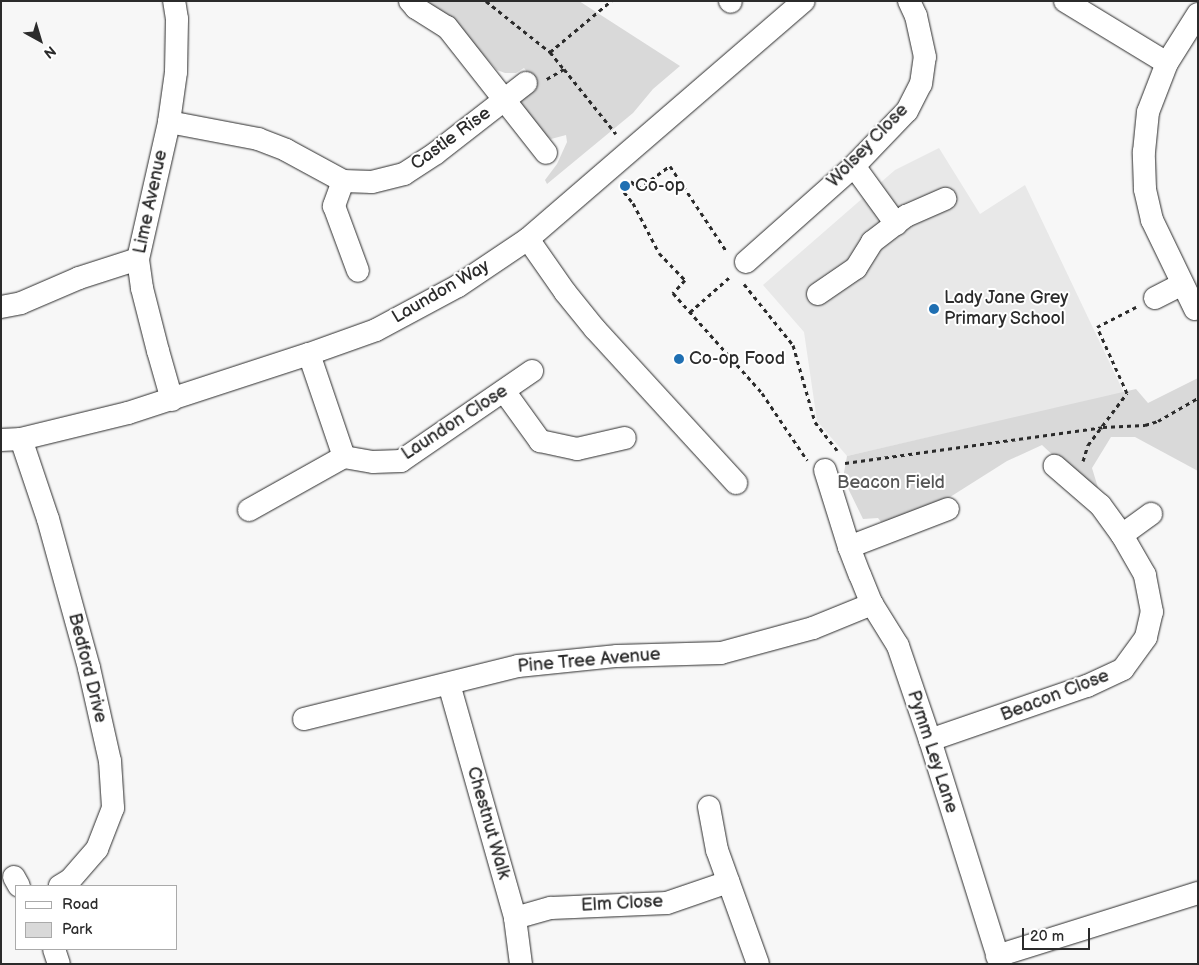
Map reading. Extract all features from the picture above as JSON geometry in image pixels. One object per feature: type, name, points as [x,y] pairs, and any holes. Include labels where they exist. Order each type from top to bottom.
[{"type":"street","name":"Lime Avenue","points":[[172,400],[149,315],[138,259],[169,122],[176,72],[177,19],[174,1]]},
{"type":"street","name":"Castle Rise","points":[[410,1],[416,8],[446,27],[505,100]]},
{"type":"street","name":"Laundon Way","points":[[11,440],[128,413],[309,354],[376,330],[458,286],[528,239],[804,1]]},
{"type":"street","name":"Wolsey Close","points":[[740,268],[854,166],[907,111],[921,84],[926,57],[916,16],[909,1]]},
{"type":"street","points":[[1065,1],[1167,63]]},
{"type":"street","points":[[1195,309],[1152,220],[1145,190],[1144,152],[1148,112],[1167,63],[1198,14]]},
{"type":"street","name":"Castle Rise","points":[[169,122],[258,139],[286,150],[343,181],[372,182],[404,174],[436,153],[526,83]]},
{"type":"street","points":[[505,100],[546,153]]},
{"type":"street","points":[[854,166],[896,224]]},
{"type":"street","points":[[343,181],[334,206],[358,271]]},
{"type":"street","points":[[818,294],[856,268],[872,242],[906,216],[945,199]]},
{"type":"street","points":[[528,239],[565,292],[595,329],[736,483]]},
{"type":"street","points":[[1,307],[21,303],[79,278],[138,259]]},
{"type":"street","points":[[1155,298],[1182,284]]},
{"type":"street","points":[[249,510],[344,457],[309,354]]},
{"type":"street","name":"Laundon Close","points":[[344,457],[373,462],[401,461],[532,371]]},
{"type":"street","points":[[504,391],[540,441],[577,449],[626,438]]},
{"type":"street","name":"Bedford Drive","points":[[11,440],[51,528],[88,668],[110,761],[113,808],[97,849],[70,880],[62,885]]},
{"type":"street","name":"Beacon Close","points":[[930,740],[1087,686],[1123,670],[1146,637],[1152,612],[1145,575],[1122,535],[1100,505],[1055,466]]},
{"type":"street","name":"Pymm Ley Lane","points":[[825,470],[849,547],[872,604],[898,646],[930,740],[999,960]]},
{"type":"street","points":[[849,547],[948,509]]},
{"type":"street","points":[[1122,535],[1150,514]]},
{"type":"street","name":"Pine Tree Avenue","points":[[304,719],[518,666],[617,656],[721,653],[813,628],[872,604]]},
{"type":"street","name":"Chestnut Walk","points":[[449,684],[515,918],[521,964]]},
{"type":"street","points":[[709,807],[717,850],[758,964]]},
{"type":"street","name":"Elm Close","points":[[515,918],[551,908],[667,903],[728,882]]},
{"type":"street","points":[[999,960],[1198,893]]},
{"type":"street","points":[[54,950],[59,964]]},
{"type":"path","points":[[486,1],[550,52],[564,69],[541,82],[526,83]]},
{"type":"path","points":[[550,52],[611,1]]},
{"type":"path","points":[[632,182],[638,189],[670,166],[793,345],[816,422],[847,462]]},
{"type":"path","points":[[624,192],[633,203],[659,253],[685,280],[673,293],[762,393],[810,465],[825,470],[847,462],[1103,427],[1145,426],[1158,421],[1198,398]]},
{"type":"path","points":[[690,312],[740,268]]},
{"type":"path","points":[[1084,468],[1083,462],[1088,445],[1127,393],[1097,327],[1155,298]]},
{"type":"shaded area","name":"Lady Jane Grey Primary School","points":[[939,148],[980,214],[1025,185],[1124,393],[847,456],[817,421],[804,332],[763,285],[895,170]]},
{"type":"green space","points":[[419,1],[579,1],[680,66],[653,89],[633,113],[547,184],[545,180],[557,164],[567,142],[566,135],[551,139],[541,131],[519,104],[536,83],[524,68],[516,73],[505,73],[497,70],[453,21]]},
{"type":"green space","name":"Beacon Field","points":[[1198,378],[1198,471],[1135,437],[1111,437],[1092,468],[1099,491],[1094,494],[1042,445],[1007,461],[939,504],[912,515],[881,522],[878,518],[863,519],[843,478],[847,456],[1136,389],[1148,403]]},
{"type":"place","name":"Co-op","points":[[625,186]]},
{"type":"place","name":"Lady Jane Grey Primary School","points":[[934,309]]},
{"type":"place","name":"Co-op Food","points":[[679,359]]}]
